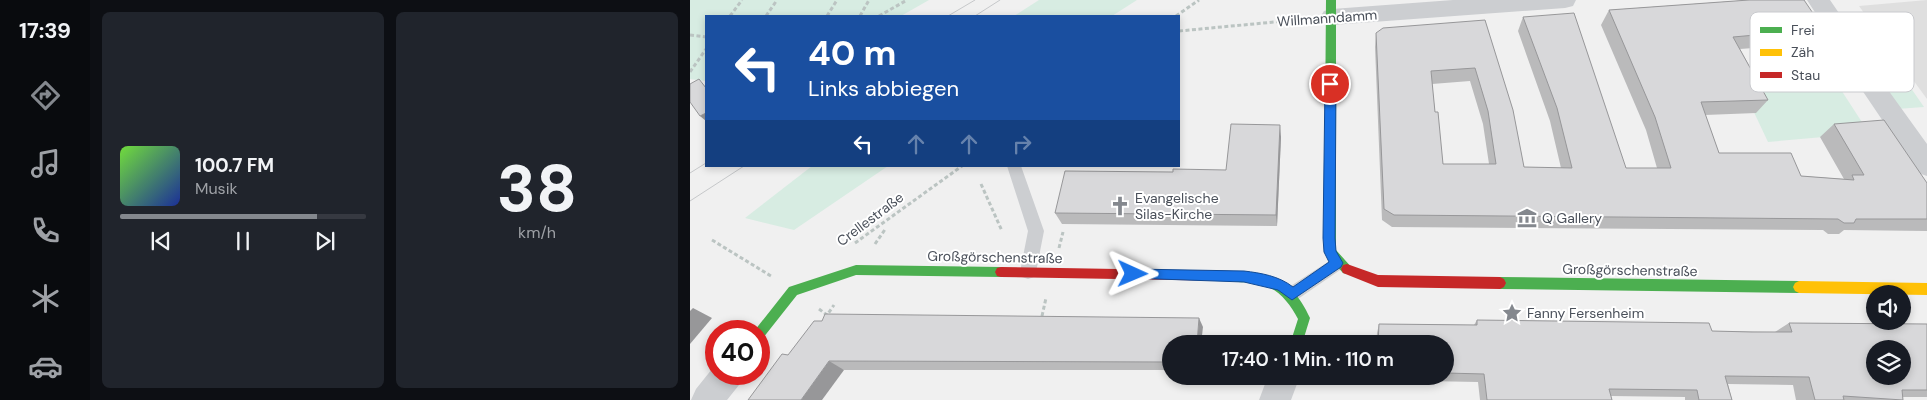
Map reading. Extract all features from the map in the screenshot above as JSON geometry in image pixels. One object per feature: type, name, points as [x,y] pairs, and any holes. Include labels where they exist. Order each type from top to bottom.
[{"type":"street","name":"Willmanndamm","points":[[1331,9],[1565,0]]},
{"type":"street","points":[[1818,0],[1826,12]]},
{"type":"street","points":[[1331,9],[1329,238],[1330,252],[1337,263]]},
{"type":"street","points":[[1876,92],[1927,165]]},
{"type":"street","name":"Großgörschenstraße","points":[[1337,263],[1358,277],[1378,282],[1927,289]]},
{"type":"street","name":"Großgörschenstraße","points":[[793,291],[856,270],[1244,276],[1262,279],[1282,286],[1292,294]]},
{"type":"street","points":[[770,320],[793,291]]},
{"type":"street","points":[[1292,294],[1304,318],[1299,335]]},
{"type":"street","points":[[707,400],[719,385]]},
{"type":"street","points":[[1275,400],[1281,385]]},
{"type":"lane","points":[[1014,167],[1036,231],[1028,272]]},
{"type":"lane","points":[[1292,294],[1337,263]]},
{"type":"path","points":[[731,15],[742,0]]},
{"type":"path","points":[[767,15],[777,0]]},
{"type":"path","points":[[828,15],[837,0]]},
{"type":"path","points":[[861,15],[869,0]]},
{"type":"path","points":[[882,15],[906,0]]},
{"type":"path","points":[[1177,15],[1199,0]]},
{"type":"path","name":"Willmanndamm","points":[[1180,30],[1331,9]]},
{"type":"path","points":[[690,35],[705,37]]},
{"type":"path","points":[[690,72],[705,51]]},
{"type":"path","name":"Crellestraße","points":[[852,246],[961,167]]},
{"type":"path","points":[[981,184],[1002,231]]},
{"type":"path","points":[[712,240],[793,291]]},
{"type":"shaded area","points":[[1927,0],[1927,99],[1914,81],[1914,12],[1863,12],[1859,6]]},
{"type":"green space","points":[[690,0],[929,0],[903,15],[705,15],[705,81],[690,79]]},
{"type":"green space","points":[[1039,0],[1137,0],[1114,15],[1016,15]]},
{"type":"green space","points":[[1750,86],[1750,92],[1842,92],[1869,133],[1768,142],[1742,87]]},
{"type":"green space","points":[[1886,92],[1914,92],[1924,107],[1897,109]]},
{"type":"green space","points":[[811,167],[887,167],[794,230],[745,218]]},
{"type":"building","points":[[1749,0],[1804,0],[1812,12],[1750,12],[1750,35],[1733,37],[1750,68],[1750,92],[1764,92],[1768,100],[1701,102],[1719,153],[1791,153],[1801,176],[1854,180],[1852,175],[1864,175],[1834,124],[1884,120],[1927,183],[1927,219],[1856,219],[1854,223],[1844,223],[1838,219],[1394,215],[1384,209],[1376,33],[1383,28],[1485,20],[1513,110],[1524,167],[1572,168],[1557,108],[1523,17],[1574,13],[1626,168],[1671,168],[1655,117],[1609,10]],"holes":[[[1475,68],[1488,111],[1496,164],[1443,164],[1438,112],[1435,112],[1431,71]]]},
{"type":"building","points":[[699,79],[705,87],[705,114],[700,116],[690,102],[690,84]]},
{"type":"building","points":[[1231,124],[1280,125],[1276,215],[1055,213],[1065,171],[1173,172],[1173,169],[1226,170]]},
{"type":"building","points":[[825,314],[1199,318],[1198,335],[1162,335],[1162,362],[829,361],[801,400],[748,400],[759,385],[770,385],[770,370],[782,354],[788,355],[814,321],[822,321]]},
{"type":"building","points":[[1477,320],[1709,323],[1712,331],[1792,332],[1789,323],[1866,324],[1866,330],[1911,330],[1911,324],[1927,324],[1927,390],[1902,390],[1903,400],[1843,396],[1844,400],[1815,400],[1809,377],[1725,376],[1732,400],[1699,400],[1697,390],[1609,389],[1612,400],[1487,400],[1484,374],[1454,373],[1454,335],[1378,335],[1379,324],[1477,325]]},
{"type":"tram line","points":[[950,15],[975,0]]},
{"type":"tram line","points":[[977,15],[1000,0]]},
{"type":"tram line","points":[[690,173],[705,164]]},
{"type":"tram line","points":[[690,201],[742,167]]},
{"type":"traffic: fast","points":[[1331,0],[1330,252],[1347,269]]},
{"type":"traffic: fast","points":[[770,320],[793,291],[856,270],[1001,272]]},
{"type":"traffic: fast","points":[[1234,276],[1247,276],[1268,280],[1284,290],[1298,306],[1304,318],[1299,335]]},
{"type":"traffic: fast","points":[[1500,283],[1799,287]]},
{"type":"traffic: slow","points":[[1799,287],[1927,289]]},
{"type":"traffic: jam","points":[[1347,269],[1378,281],[1500,283]]},
{"type":"traffic: jam","points":[[1001,272],[1234,276]]},
{"type":"place","name":"Evangelische Silas-Kirche","points":[[1120,206]]},
{"type":"place","name":"Q Gallery","points":[[1527,218]]},
{"type":"place","name":"Fanny Fersenheim","points":[[1512,313]]},
{"type":"route","points":[[1133,274],[1244,276],[1262,279],[1282,286],[1292,294],[1337,263],[1330,252],[1329,238],[1330,84]]}]
